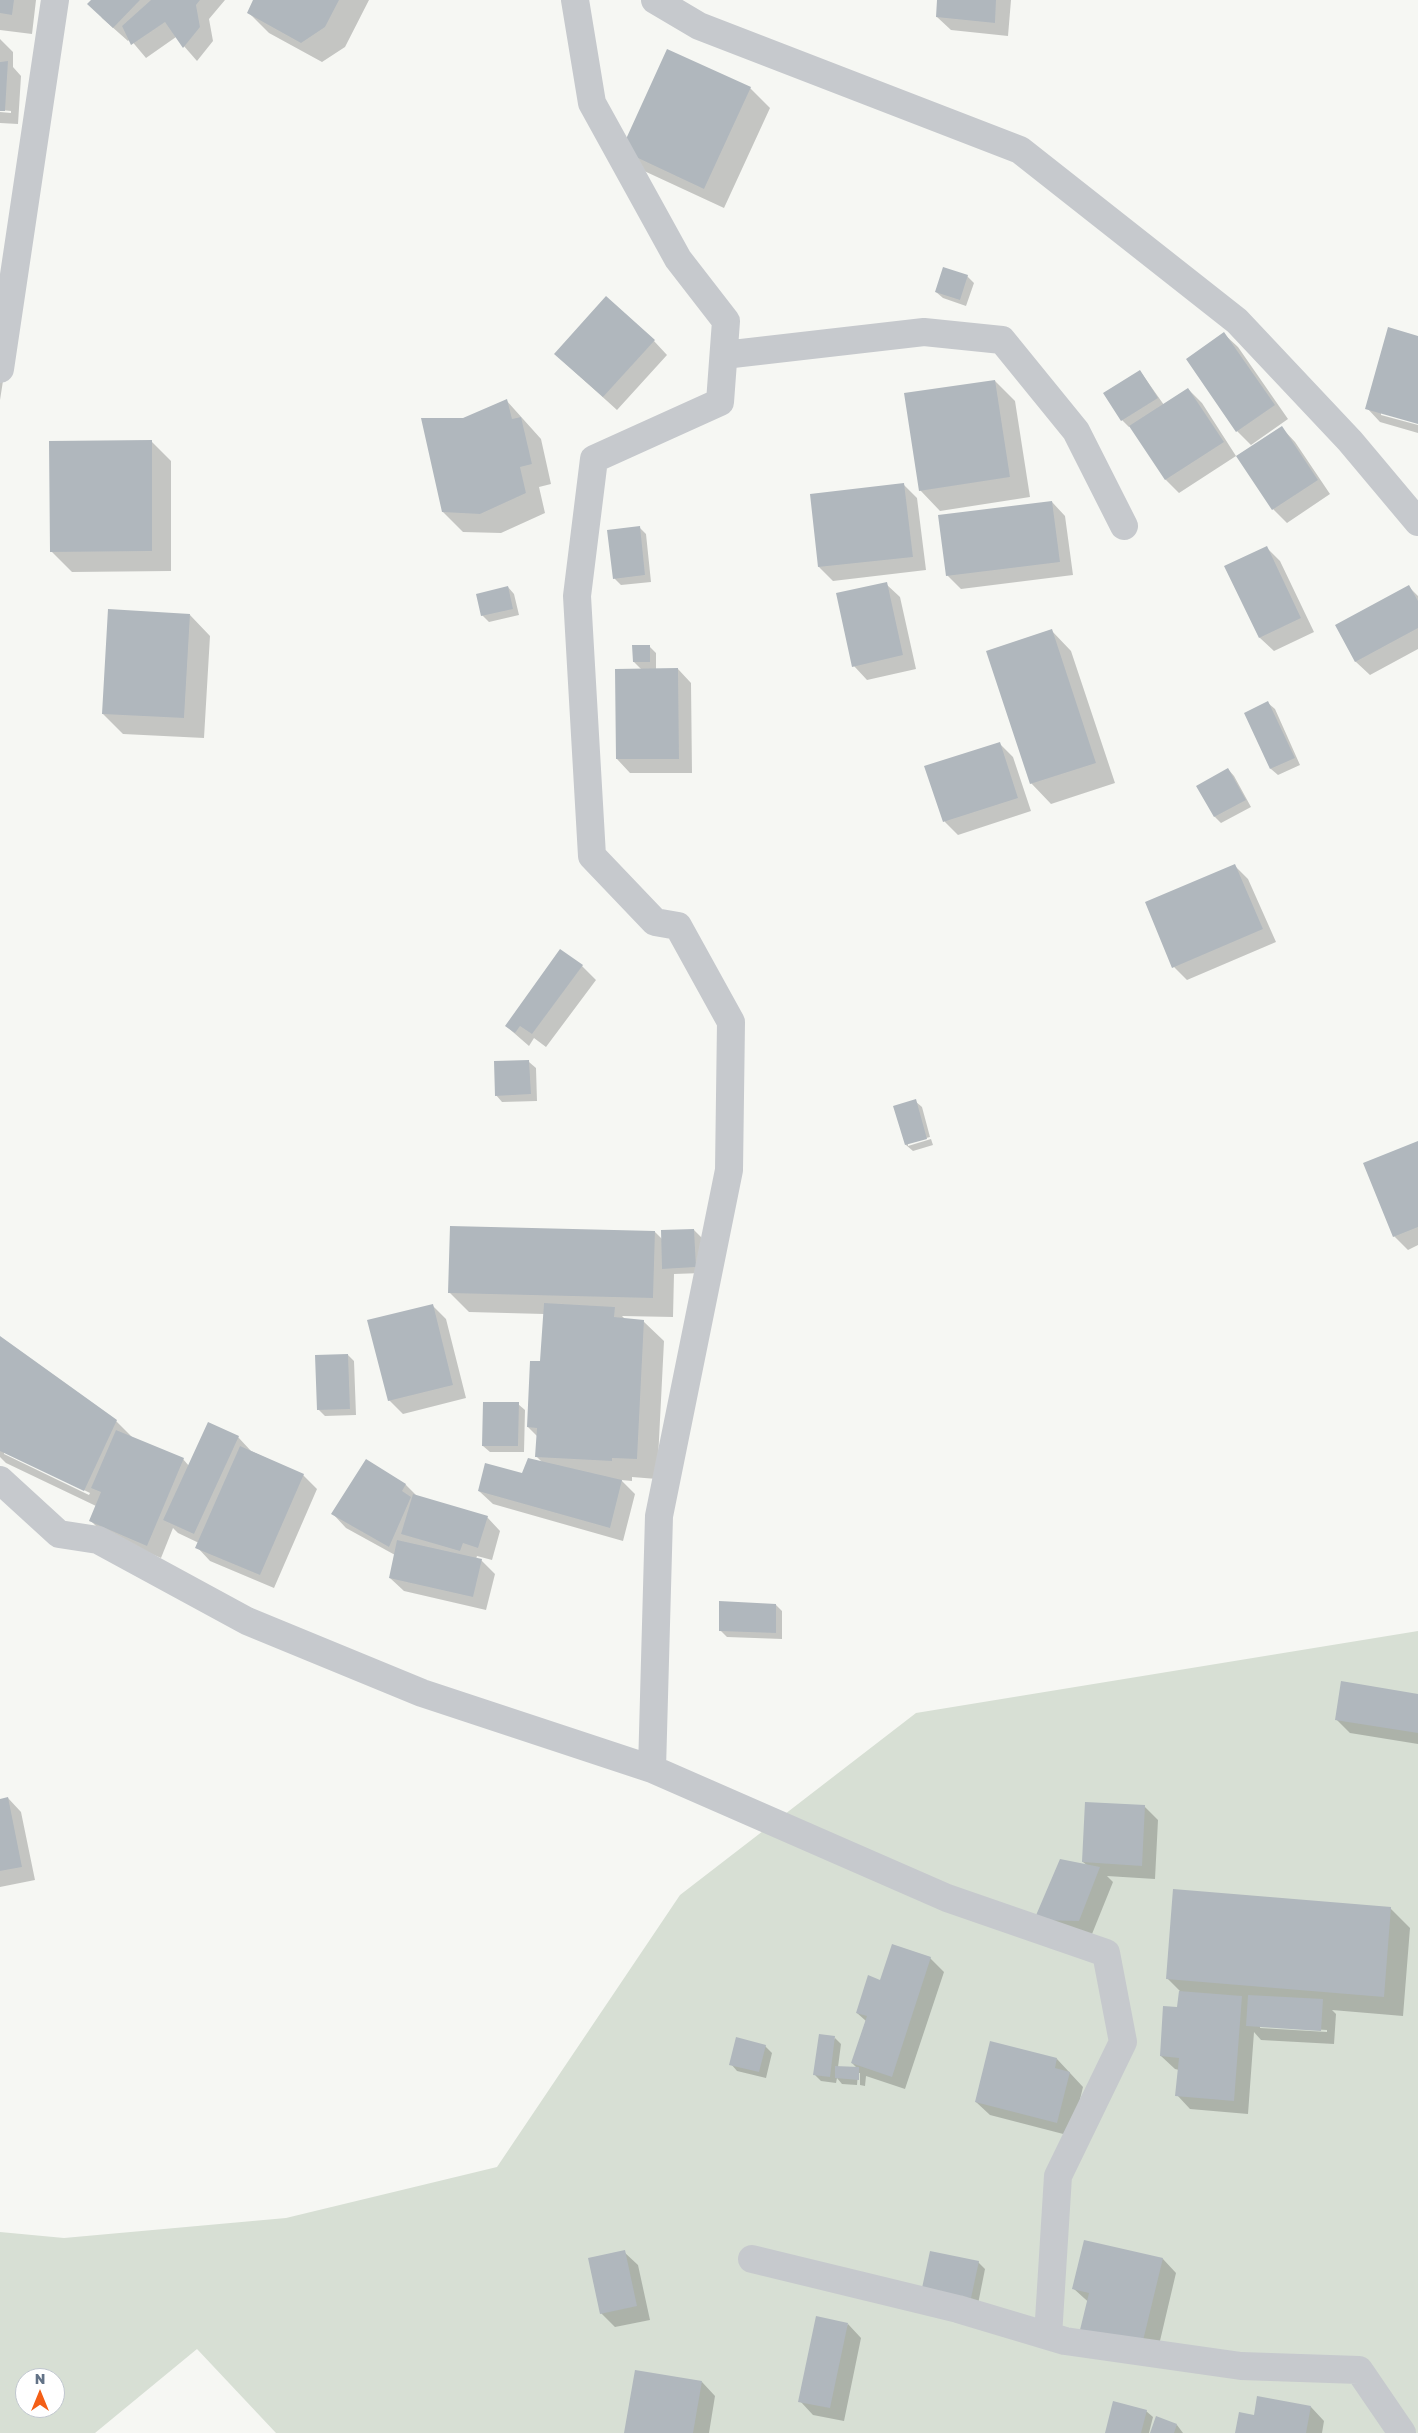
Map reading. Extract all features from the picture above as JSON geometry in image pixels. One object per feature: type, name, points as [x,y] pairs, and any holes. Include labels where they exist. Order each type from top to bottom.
[{"type":"street","points":[[0,369],[55,0]]},
{"type":"street","points":[[575,0],[592,103],[678,259],[726,321],[720,402],[594,459],[577,596],[592,856],[655,922],[678,926],[732,1022],[729,1170],[659,1516],[652,1769]]},
{"type":"street","points":[[655,0],[699,26],[1020,150],[1237,321],[1350,441],[1418,522]]},
{"type":"street","points":[[724,355],[924,332],[1002,340],[1076,431],[1124,526]]},
{"type":"street","points":[[0,1480],[59,1534],[98,1540],[247,1621],[422,1693],[652,1769],[947,1898],[1106,1953],[1123,2042],[1058,2176],[1048,2336]]},
{"type":"street","points":[[752,2259],[958,2309],[1065,2341],[1241,2366],[1359,2370],[1402,2433]]},
{"type":"shaded area","points":[[1418,1631],[1418,2433],[276,2433],[197,2349],[95,2433],[0,2433],[0,2232],[64,2238],[286,2218],[497,2167],[680,1895],[916,1713]]},
{"type":"building","points":[[0,0],[14,0],[12,15],[0,13]]},
{"type":"building","points":[[91,0],[140,0],[113,28],[87,4]]},
{"type":"building","points":[[151,0],[200,0],[196,5],[200,27],[183,48],[165,22],[131,45],[122,26]]},
{"type":"building","points":[[253,0],[339,0],[325,27],[301,43],[247,13]]},
{"type":"building","points":[[937,0],[996,0],[995,23],[936,17]]},
{"type":"building","points":[[667,49],[751,87],[704,189],[621,150]]},
{"type":"building","points":[[8,61],[5,111],[0,111],[0,62]]},
{"type":"building","points":[[943,267],[968,275],[960,300],[935,292]]},
{"type":"building","points":[[606,296],[655,340],[603,397],[554,354]]},
{"type":"building","points":[[1388,327],[1418,336],[1418,424],[1365,409]]},
{"type":"building","points":[[1224,332],[1275,405],[1236,432],[1186,359]]},
{"type":"building","points":[[1140,370],[1158,398],[1121,421],[1103,393]]},
{"type":"building","points":[[995,380],[1010,477],[919,491],[904,393]]},
{"type":"building","points":[[1188,388],[1224,442],[1165,480],[1129,426]]},
{"type":"building","points":[[507,399],[512,419],[521,417],[532,464],[520,467],[526,493],[480,514],[442,512],[421,418],[463,418]]},
{"type":"building","points":[[1282,426],[1318,480],[1272,510],[1236,456]]},
{"type":"building","points":[[152,440],[152,551],[50,552],[49,441]]},
{"type":"building","points":[[904,483],[913,557],[818,567],[810,494]]},
{"type":"building","points":[[1052,501],[1060,562],[946,576],[938,515]]},
{"type":"building","points":[[640,526],[645,575],[613,579],[607,530]]},
{"type":"building","points":[[1267,546],[1301,618],[1259,638],[1224,566]]},
{"type":"building","points":[[887,582],[903,655],[852,667],[836,593]]},
{"type":"building","points":[[1409,585],[1418,601],[1418,628],[1355,662],[1335,625]]},
{"type":"building","points":[[508,586],[513,609],[481,616],[476,594]]},
{"type":"building","points":[[108,609],[190,614],[184,718],[102,714]]},
{"type":"building","points":[[1052,629],[1096,763],[1030,784],[986,651]]},
{"type":"building","points":[[632,645],[650,645],[650,662],[633,662]]},
{"type":"building","points":[[678,668],[679,759],[616,759],[615,669]]},
{"type":"building","points":[[1268,701],[1295,758],[1270,769],[1244,713]]},
{"type":"building","points":[[1000,742],[1018,798],[943,822],[924,766]]},
{"type":"building","points":[[1228,768],[1246,800],[1214,817],[1196,786]]},
{"type":"building","points":[[1235,864],[1263,929],[1172,968],[1145,902]]},
{"type":"building","points":[[560,949],[583,965],[532,1034],[520,1026],[515,1033],[505,1026]]},
{"type":"building","points":[[529,1060],[531,1094],[495,1096],[494,1061]]},
{"type":"building","points":[[916,1099],[927,1139],[905,1145],[893,1106]]},
{"type":"building","points":[[1418,1141],[1418,1227],[1393,1237],[1363,1163]]},
{"type":"building","points":[[450,1226],[655,1231],[653,1298],[448,1293]]},
{"type":"building","points":[[694,1229],[696,1267],[662,1269],[661,1230]]},
{"type":"building","points":[[544,1303],[615,1307],[614,1317],[644,1320],[637,1459],[612,1458],[612,1461],[535,1457],[537,1428],[527,1427],[530,1361],[540,1361]]},
{"type":"building","points":[[433,1304],[453,1385],[388,1401],[367,1320]]},
{"type":"building","points":[[0,1336],[117,1420],[84,1491],[0,1451]]},
{"type":"building","points":[[348,1354],[350,1409],[317,1410],[315,1355]]},
{"type":"building","points":[[483,1402],[519,1402],[518,1446],[482,1446]]},
{"type":"building","points":[[208,1422],[239,1436],[194,1534],[163,1520]]},
{"type":"building","points":[[116,1430],[184,1458],[147,1546],[89,1521],[101,1492],[91,1488]]},
{"type":"building","points":[[240,1446],[304,1474],[260,1575],[195,1548]]},
{"type":"building","points":[[528,1458],[622,1480],[610,1528],[478,1491],[485,1463],[522,1473]]},
{"type":"building","points":[[366,1459],[406,1484],[402,1491],[411,1497],[389,1547],[331,1514]]},
{"type":"building","points":[[413,1494],[488,1516],[478,1548],[463,1543],[460,1551],[401,1534]]},
{"type":"building","points":[[397,1540],[482,1559],[473,1597],[389,1578]]},
{"type":"building","points":[[719,1601],[776,1604],[776,1633],[719,1631]]},
{"type":"building","points":[[1341,1681],[1418,1694],[1418,1733],[1335,1720]]},
{"type":"building","points":[[8,1797],[22,1867],[0,1871],[0,1799]]},
{"type":"building","points":[[1085,1802],[1145,1805],[1142,1866],[1082,1862]]},
{"type":"building","points":[[1060,1859],[1100,1867],[1079,1921],[1034,1920]]},
{"type":"building","points":[[1173,1889],[1391,1907],[1384,1997],[1166,1979]]},
{"type":"building","points":[[892,1944],[931,1957],[892,2077],[851,2063],[867,2016],[856,2013],[868,1975],[880,1980]]},
{"type":"building","points":[[1179,1991],[1242,1996],[1234,2101],[1175,2096],[1179,2058],[1160,2056],[1163,2006],[1177,2007]]},
{"type":"building","points":[[1248,1995],[1323,1999],[1321,2031],[1246,2026]]},
{"type":"building","points":[[819,2034],[835,2036],[830,2077],[813,2075]]},
{"type":"building","points":[[736,2037],[766,2045],[759,2072],[729,2065]]},
{"type":"building","points":[[990,2041],[1057,2058],[1055,2068],[1070,2072],[1057,2123],[975,2102]]},
{"type":"building","points":[[835,2066],[859,2067],[859,2080],[835,2078]]},
{"type":"building","points":[[1084,2240],[1163,2258],[1141,2349],[1079,2334],[1089,2293],[1072,2289]]},
{"type":"building","points":[[625,2250],[637,2306],[600,2314],[588,2258]]},
{"type":"building","points":[[930,2251],[979,2261],[971,2298],[922,2288]]},
{"type":"building","points":[[816,2316],[848,2323],[830,2408],[798,2402]]},
{"type":"building","points":[[635,2370],[702,2381],[693,2433],[624,2433]]},
{"type":"building","points":[[1257,2396],[1311,2406],[1306,2433],[1235,2433],[1239,2412],[1254,2415]]},
{"type":"building","points":[[1113,2401],[1147,2410],[1141,2433],[1105,2433]]},
{"type":"building","points":[[1156,2416],[1177,2424],[1174,2433],[1150,2433]]}]
